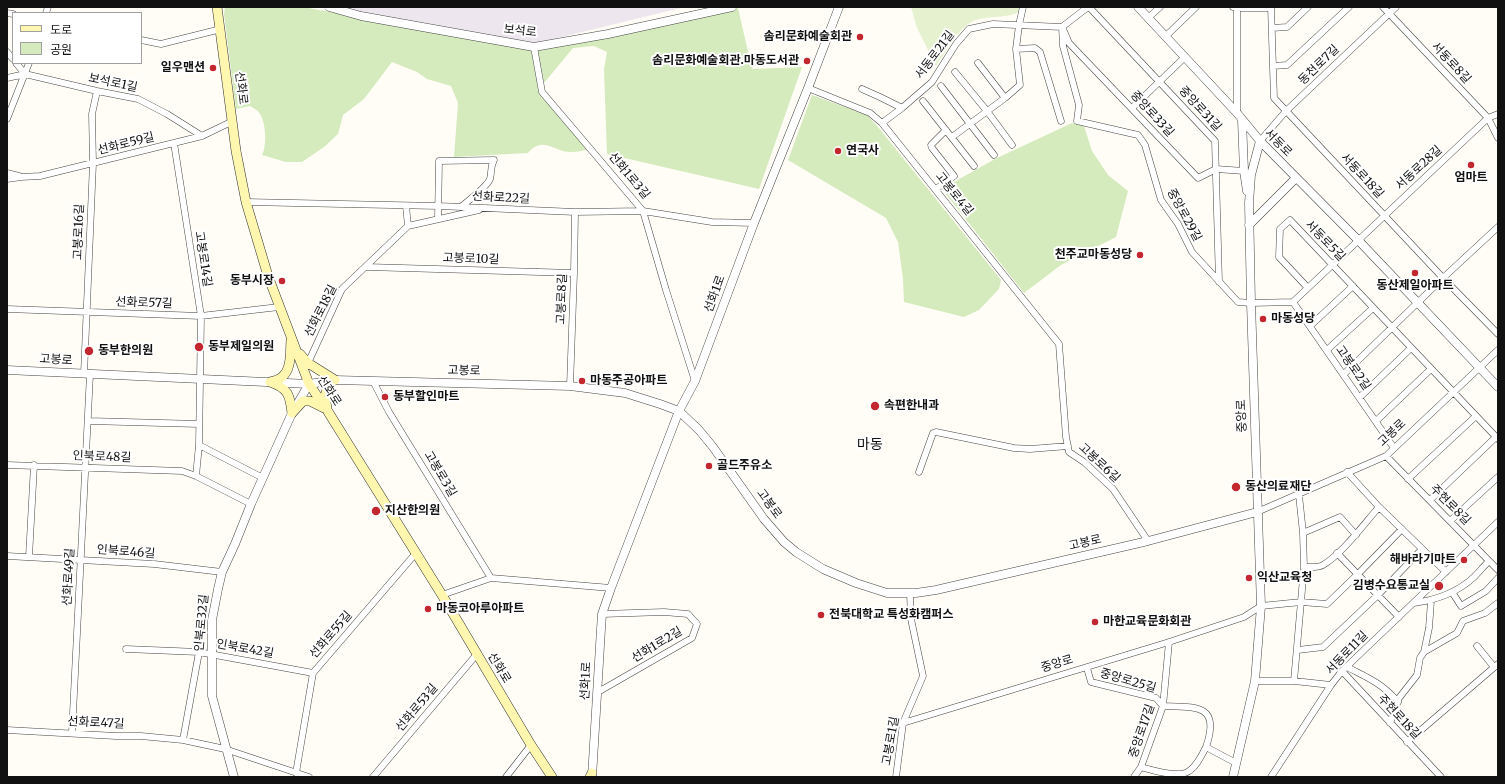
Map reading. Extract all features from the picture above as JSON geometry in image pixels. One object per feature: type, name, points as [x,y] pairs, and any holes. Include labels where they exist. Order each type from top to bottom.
[{"type":"main road","name":"선화로","points":[[217,7],[240,173],[246,202],[268,276],[308,384],[327,410],[416,553],[531,745],[552,777]]},
{"type":"main road","points":[[291,337],[301,357],[335,380]]},
{"type":"main road","points":[[270,382],[282,377],[288,370],[290,363],[291,337]]},
{"type":"main road","points":[[327,410],[326,388],[328,383],[335,380]]},
{"type":"main road","points":[[270,382],[282,386],[291,399],[292,413]]},
{"type":"main road","points":[[292,413],[303,401],[310,401],[327,410]]},
{"type":"street","name":"보석로","points":[[329,7],[361,16],[534,47],[597,36],[732,7]]},
{"type":"street","name":"선화1로","points":[[591,776],[598,692],[602,614],[679,411],[695,381],[754,223],[808,88],[838,7]]},
{"type":"street","points":[[952,137],[1005,98],[1020,82],[1016,49],[1023,7]]},
{"type":"street","points":[[1062,27],[1089,7]]},
{"type":"street","name":"중앙로31길","points":[[1089,7],[1215,140],[1219,282]]},
{"type":"street","name":"서동로","points":[[1138,7],[1240,116],[1260,142],[1359,241],[1498,387]]},
{"type":"street","points":[[1148,18],[1160,7]]},
{"type":"street","points":[[1166,36],[1196,7]]},
{"type":"street","points":[[1248,203],[1240,116],[1236,7],[1271,7]]},
{"type":"street","name":"서동로18길","points":[[1271,7],[1274,98],[1384,216],[1498,334]]},
{"type":"street","points":[[1272,28],[1287,26],[1308,7]]},
{"type":"street","points":[[1273,66],[1287,65],[1349,7]]},
{"type":"street","name":"서동로8길","points":[[1383,7],[1488,118],[1498,138]]},
{"type":"street","name":"동천로7길","points":[[1260,142],[1286,111],[1396,7]]},
{"type":"street","name":"서동로21길","points":[[882,123],[932,82],[956,44],[970,29],[993,24],[1062,27]]},
{"type":"street","name":"중앙로33길","points":[[1062,27],[1069,43],[1198,178],[1216,169]]},
{"type":"street","name":"중앙로29길","points":[[1062,27],[1063,46],[1079,105],[1078,121],[1138,135],[1146,145],[1161,200],[1178,224],[1192,252],[1238,302],[1250,304]]},
{"type":"street","points":[[142,40],[161,44],[221,29]]},
{"type":"street","name":"선화1로3길","points":[[534,47],[542,92],[643,211],[695,381]]},
{"type":"street","points":[[1016,49],[1036,48],[1040,52],[1061,121]]},
{"type":"street","points":[[1132,108],[1185,57]]},
{"type":"street","points":[[978,63],[1005,98]]},
{"type":"street","points":[[17,64],[25,74]]},
{"type":"street","points":[[7,119],[29,64]]},
{"type":"street","points":[[956,72],[1012,145]]},
{"type":"street","points":[[7,78],[25,74]]},
{"type":"street","name":"보석로1길","points":[[25,74],[138,99],[167,114],[202,136]]},
{"type":"street","points":[[941,86],[994,155]]},
{"type":"street","name":"고봉로4길","points":[[808,88],[870,113],[882,123],[1059,344]]},
{"type":"street","points":[[862,89],[902,108]]},
{"type":"street","name":"고봉로16길","points":[[87,374],[93,163],[92,114],[97,91]]},
{"type":"street","points":[[923,101],[974,166]]},
{"type":"street","name":"서동로28길","points":[[1359,241],[1488,118],[1498,114]]},
{"type":"street","name":"선화로59길","points":[[7,179],[40,176],[202,136],[233,121]]},
{"type":"street","points":[[936,190],[954,176],[931,145],[946,130]]},
{"type":"street","name":"중앙로","points":[[1233,777],[1255,681],[1261,606],[1250,304],[1248,203],[1251,174],[1260,142]]},
{"type":"street","name":"고봉로14길","points":[[174,143],[201,316],[200,378]]},
{"type":"street","points":[[438,219],[439,161],[494,160],[491,167],[490,179],[462,206]]},
{"type":"street","points":[[1216,169],[1244,171]]},
{"type":"street","name":"선화로59길","points":[[7,173],[21,177]]},
{"type":"street","points":[[1249,225],[1296,178]]},
{"type":"street","name":"선화로22길","points":[[246,202],[462,206],[485,209],[574,212],[643,211],[712,222],[754,223]]},
{"type":"street","points":[[406,206],[408,226],[485,209]]},
{"type":"street","name":"고봉로8길","points":[[570,386],[574,273],[574,212]]},
{"type":"street","name":"서동로5길","points":[[1308,288],[1279,258],[1280,229],[1290,220],[1497,438],[1430,500]]},
{"type":"street","name":"선화로18길","points":[[308,384],[308,363],[342,289],[408,226]]},
{"type":"street","points":[[1344,374],[1498,227]]},
{"type":"street","points":[[1250,304],[1293,302],[1359,241]]},
{"type":"street","name":"고봉로10길","points":[[366,267],[574,273]]},
{"type":"street","points":[[1310,326],[1353,286]]},
{"type":"street","name":"고봉로2길","points":[[1293,302],[1328,350],[1394,448]]},
{"type":"street","name":"선화로57길","points":[[7,309],[201,316],[279,307]]},
{"type":"street","points":[[1328,350],[1373,308]]},
{"type":"street","name":"고봉로6길","points":[[1059,344],[1066,438],[1069,452],[1084,462],[1112,489],[1148,541]]},
{"type":"street","points":[[1360,397],[1411,348]]},
{"type":"street","points":[[1479,367],[1498,350]]},
{"type":"street","name":"고봉로","points":[[7,370],[308,384],[335,380],[570,386],[626,393],[679,411],[713,447],[764,519],[784,542],[796,552],[822,569],[856,583],[886,593],[910,593],[936,590],[1148,541],[1257,512],[1386,456],[1479,367]]},
{"type":"street","points":[[1376,421],[1432,369]]},
{"type":"street","name":"선화로49길","points":[[72,733],[89,421],[87,374]]},
{"type":"street","points":[[196,476],[199,445],[200,378]]},
{"type":"street","name":"고봉로3길","points":[[373,381],[389,412],[490,578]]},
{"type":"street","name":"인북로32길","points":[[234,777],[212,696],[212,620],[222,572],[292,413],[308,384]]},
{"type":"street","points":[[1408,479],[1476,416]]},
{"type":"street","points":[[89,421],[199,424]]},
{"type":"street","points":[[919,472],[933,433],[936,432],[1014,448],[1030,449],[1068,446]]},
{"type":"street","points":[[199,445],[263,478]]},
{"type":"street","name":"주현로8길","points":[[1386,456],[1498,570]]},
{"type":"street","name":"인북로48길","points":[[7,465],[182,471],[196,476],[251,504]]},
{"type":"street","points":[[29,557],[34,465]]},
{"type":"street","points":[[1347,472],[1379,507],[1446,572]]},
{"type":"street","points":[[1450,522],[1498,477]]},
{"type":"street","points":[[1294,681],[1298,650],[1304,567],[1303,533],[1299,495]]},
{"type":"street","points":[[1304,567],[1322,566],[1356,535],[1379,507]]},
{"type":"street","points":[[1303,533],[1340,517],[1356,535]]},
{"type":"street","name":"서동로11길","points":[[1255,681],[1294,681],[1331,685],[1344,669],[1498,522]]},
{"type":"street","points":[[1261,606],[1301,602],[1327,604],[1402,529]]},
{"type":"street","points":[[1298,650],[1323,647],[1378,595],[1422,549]]},
{"type":"street","name":"선화로55길","points":[[296,773],[313,673],[416,553]]},
{"type":"street","points":[[1338,553],[1399,617]]},
{"type":"street","name":"인북로46길","points":[[7,556],[154,564],[222,572]]},
{"type":"street","points":[[1414,603],[1431,601],[1452,592],[1474,577],[1489,561]]},
{"type":"street","points":[[442,595],[490,578],[611,588]]},
{"type":"street","points":[[1452,592],[1461,606],[1486,591],[1498,578]]},
{"type":"street","name":"고봉로1길","points":[[896,777],[904,723],[923,676],[911,619],[910,593]]},
{"type":"street","points":[[1390,723],[1399,698],[1417,675],[1420,658],[1424,652],[1429,628],[1431,601]]},
{"type":"street","points":[[1424,652],[1457,633],[1463,621],[1485,613],[1498,603]]},
{"type":"street","name":"중앙로","points":[[904,723],[1169,642],[1244,617],[1261,606]]},
{"type":"street","name":"선화1로2길","points":[[598,692],[692,638],[697,624],[688,614],[664,612],[602,614]]},
{"type":"street","name":"중앙로17길","points":[[1134,777],[1141,767],[1164,706],[1169,642]]},
{"type":"street","points":[[1407,742],[1496,665],[1477,646]]},
{"type":"street","name":"인북로42길","points":[[126,649],[199,652],[313,673]]},
{"type":"street","points":[[183,740],[199,652]]},
{"type":"street","name":"선화로53길","points":[[373,777],[477,654]]},
{"type":"street","name":"중앙로25길","points":[[1087,668],[1091,682],[1156,698],[1164,706],[1197,707],[1208,715],[1211,724],[1210,735],[1206,747],[1194,766],[1185,773],[1174,774],[1141,767]]},
{"type":"street","points":[[1344,669],[1379,683],[1388,690],[1398,702]]},
{"type":"street","name":"주현로18길","points":[[1344,669],[1407,742],[1441,777]]},
{"type":"street","points":[[1271,777],[1331,685]]},
{"type":"street","name":"선화로47길","points":[[7,730],[141,736],[183,740],[226,749],[309,777]]},
{"type":"street","points":[[506,777],[531,745]]},
{"type":"street","points":[[1206,747],[1236,763]]},
{"type":"shaded area","points":[[338,7],[685,7],[537,43]]},
{"type":"green space","points":[[225,7],[303,7],[531,50],[539,94],[588,149],[569,152],[540,145],[536,146],[528,153],[454,157],[458,103],[451,86],[427,79],[417,72],[392,62],[364,99],[343,115],[338,134],[324,147],[302,162],[286,162],[262,155],[265,146],[265,134],[264,123],[260,114],[257,110],[250,106],[236,109],[224,14]]},
{"type":"green space","points":[[911,7],[1020,7],[1019,12],[1014,14],[979,19],[966,26],[954,38],[936,66],[917,28]]},
{"type":"green space","points":[[738,8],[752,69],[802,67],[759,189],[607,154],[604,69],[607,52],[594,46],[573,48],[544,83],[537,49],[609,36]]},
{"type":"green space","points":[[812,95],[867,115],[1001,280],[999,289],[979,310],[964,317],[904,302],[903,279],[898,242],[886,218],[788,160]]},
{"type":"green space","points":[[1072,123],[1084,126],[1092,151],[1108,175],[1128,191],[1116,237],[1061,265],[1024,293],[946,194],[945,187],[995,159]]},
{"type":"place","name":"솜리문화예술회관","points":[[860,37]]},
{"type":"place","name":"솜리문화예술회관.마동도서관","points":[[807,61]]},
{"type":"place","name":"일우맨션","points":[[213,68]]},
{"type":"place","name":"연국사","points":[[838,151]]},
{"type":"place","name":"엄마트","points":[[1471,165]]},
{"type":"place","name":"천주교마동성당","points":[[1140,255]]},
{"type":"place","name":"동산제일아파트","points":[[1415,273]]},
{"type":"place","name":"동부시장","points":[[282,281]]},
{"type":"place","name":"마동성당","points":[[1263,319]]},
{"type":"place","name":"동부제일의원","points":[[199,347]]},
{"type":"place","name":"동부한의원","points":[[89,351]]},
{"type":"place","name":"마동주공아파트","points":[[582,381]]},
{"type":"place","name":"동부할인마트","points":[[385,397]]},
{"type":"place","name":"속편한내과","points":[[875,406]]},
{"type":"place","name":"골드주유소","points":[[709,466]]},
{"type":"place","name":"동산의료재단","points":[[1236,487]]},
{"type":"place","name":"지산한의원","points":[[376,511]]},
{"type":"place","name":"해바라기마트","points":[[1464,560]]},
{"type":"place","name":"익산교육청","points":[[1249,578]]},
{"type":"place","name":"김병수요통교실","points":[[1439,586]]},
{"type":"place","name":"마동코아루아파트","points":[[428,609]]},
{"type":"place","name":"전북대학교 특성화캠퍼스","points":[[821,615]]},
{"type":"place","name":"마한교육문화회관","points":[[1095,622]]},
{"type":"district","name":"마동","points":[[870,445]]}]
